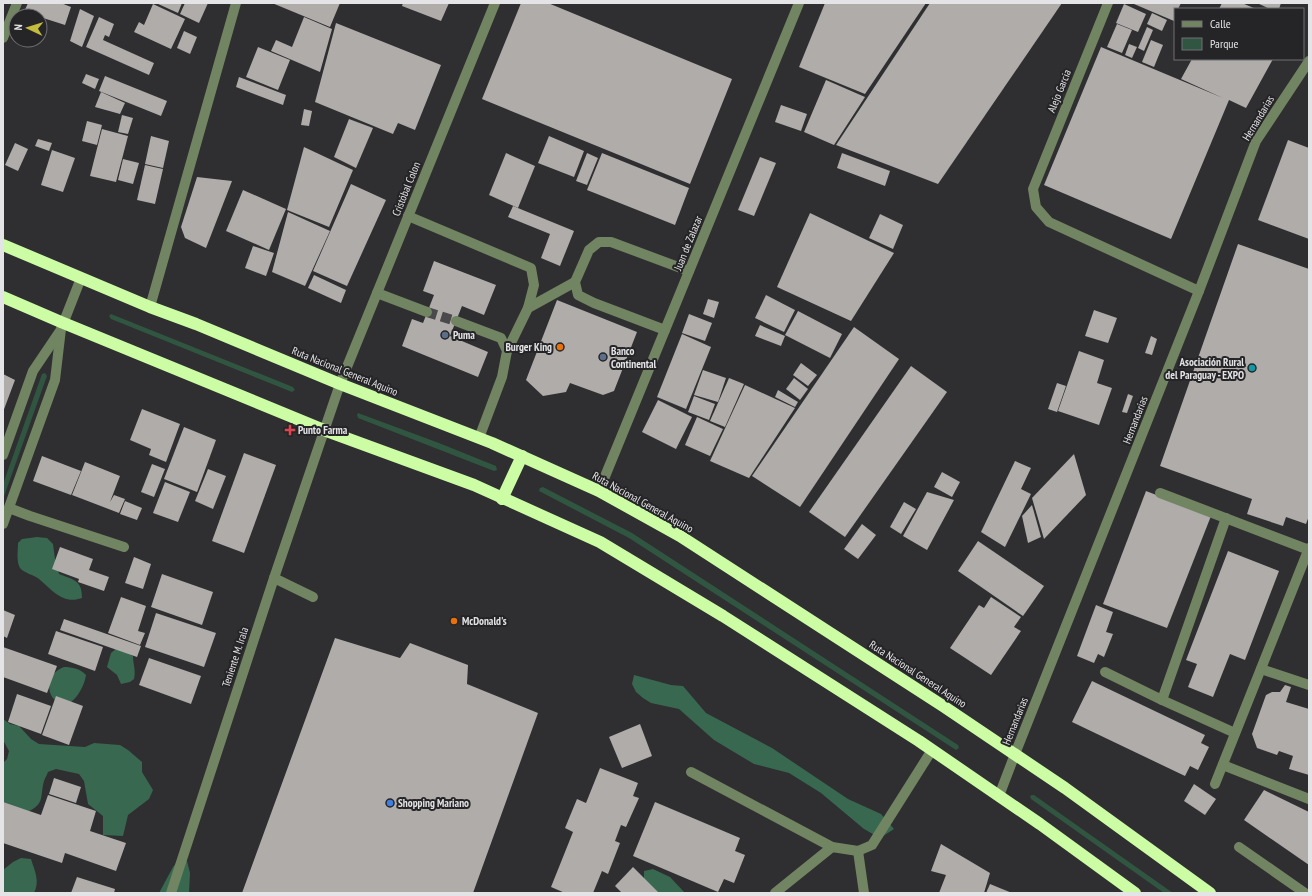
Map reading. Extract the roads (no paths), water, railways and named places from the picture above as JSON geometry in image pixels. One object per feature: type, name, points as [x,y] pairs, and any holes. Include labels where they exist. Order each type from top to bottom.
[{"type":"highway","name":"Ruta Nacional General Aquino","points":[[3,245],[150,307],[196,324],[340,384],[479,438],[599,491],[680,536],[1015,754],[1065,788],[1210,893]]},
{"type":"highway","points":[[4,301],[62,326],[324,430],[474,486],[600,542],[723,616],[932,750],[1135,893]]},
{"type":"highway","points":[[502,499],[522,456]]},
{"type":"street","points":[[3,38],[17,3]]},
{"type":"street","points":[[150,307],[236,3]]},
{"type":"street","name":"Cristóbal Colon","points":[[324,430],[340,384],[495,3]]},
{"type":"street","name":"Juan de Zalazar","points":[[599,491],[799,3]]},
{"type":"street","name":"Alejo Garcia","points":[[1108,3],[1033,189],[1036,207],[1049,222],[1199,291]]},
{"type":"street","name":"Hernandarias","points":[[999,796],[1199,291],[1256,141],[1309,61]]},
{"type":"street","points":[[408,216],[531,268],[534,285],[528,308],[507,351],[502,377],[479,438]]},
{"type":"street","points":[[665,330],[594,303],[578,295],[575,282],[589,250],[598,242],[611,242],[689,271]]},
{"type":"street","points":[[3,455],[33,372],[62,326],[81,278]]},
{"type":"street","points":[[528,308],[575,282]]},
{"type":"street","points":[[377,293],[427,312]]},
{"type":"street","points":[[456,321],[501,338],[507,351]]},
{"type":"street","points":[[3,524],[55,380],[62,326]]},
{"type":"street","name":"Teniente M. Irala","points":[[171,893],[324,430]]},
{"type":"street","points":[[1160,493],[1309,549],[1215,784]]},
{"type":"street","points":[[9,508],[124,547]]},
{"type":"street","points":[[1162,700],[1226,518]]},
{"type":"street","points":[[274,578],[313,597]]},
{"type":"street","points":[[1261,669],[1309,685]]},
{"type":"street","points":[[1105,672],[1235,733]]},
{"type":"street","points":[[691,772],[832,847],[858,851],[872,845],[932,750]]},
{"type":"street","points":[[1223,765],[1309,799]]},
{"type":"street","points":[[1239,846],[1305,893]]},
{"type":"street","points":[[775,893],[832,847]]},
{"type":"street","points":[[858,851],[864,893]]},
{"type":"tunnel","points":[[427,312],[456,321]]},
{"type":"place","name":"Puma","points":[[445,335]]},
{"type":"place","name":"Burger King","points":[[560,347]]},
{"type":"place","name":"Banco Continental","points":[[603,357]]},
{"type":"place","name":"Asociación Rural del Paraguay - EXPO","points":[[1252,368]]},
{"type":"place","name":"Punto Farma","points":[[290,430]]},
{"type":"place","name":"McDonald's","points":[[454,621]]},
{"type":"place","name":"Shopping Mariano","points":[[390,803]]}]
